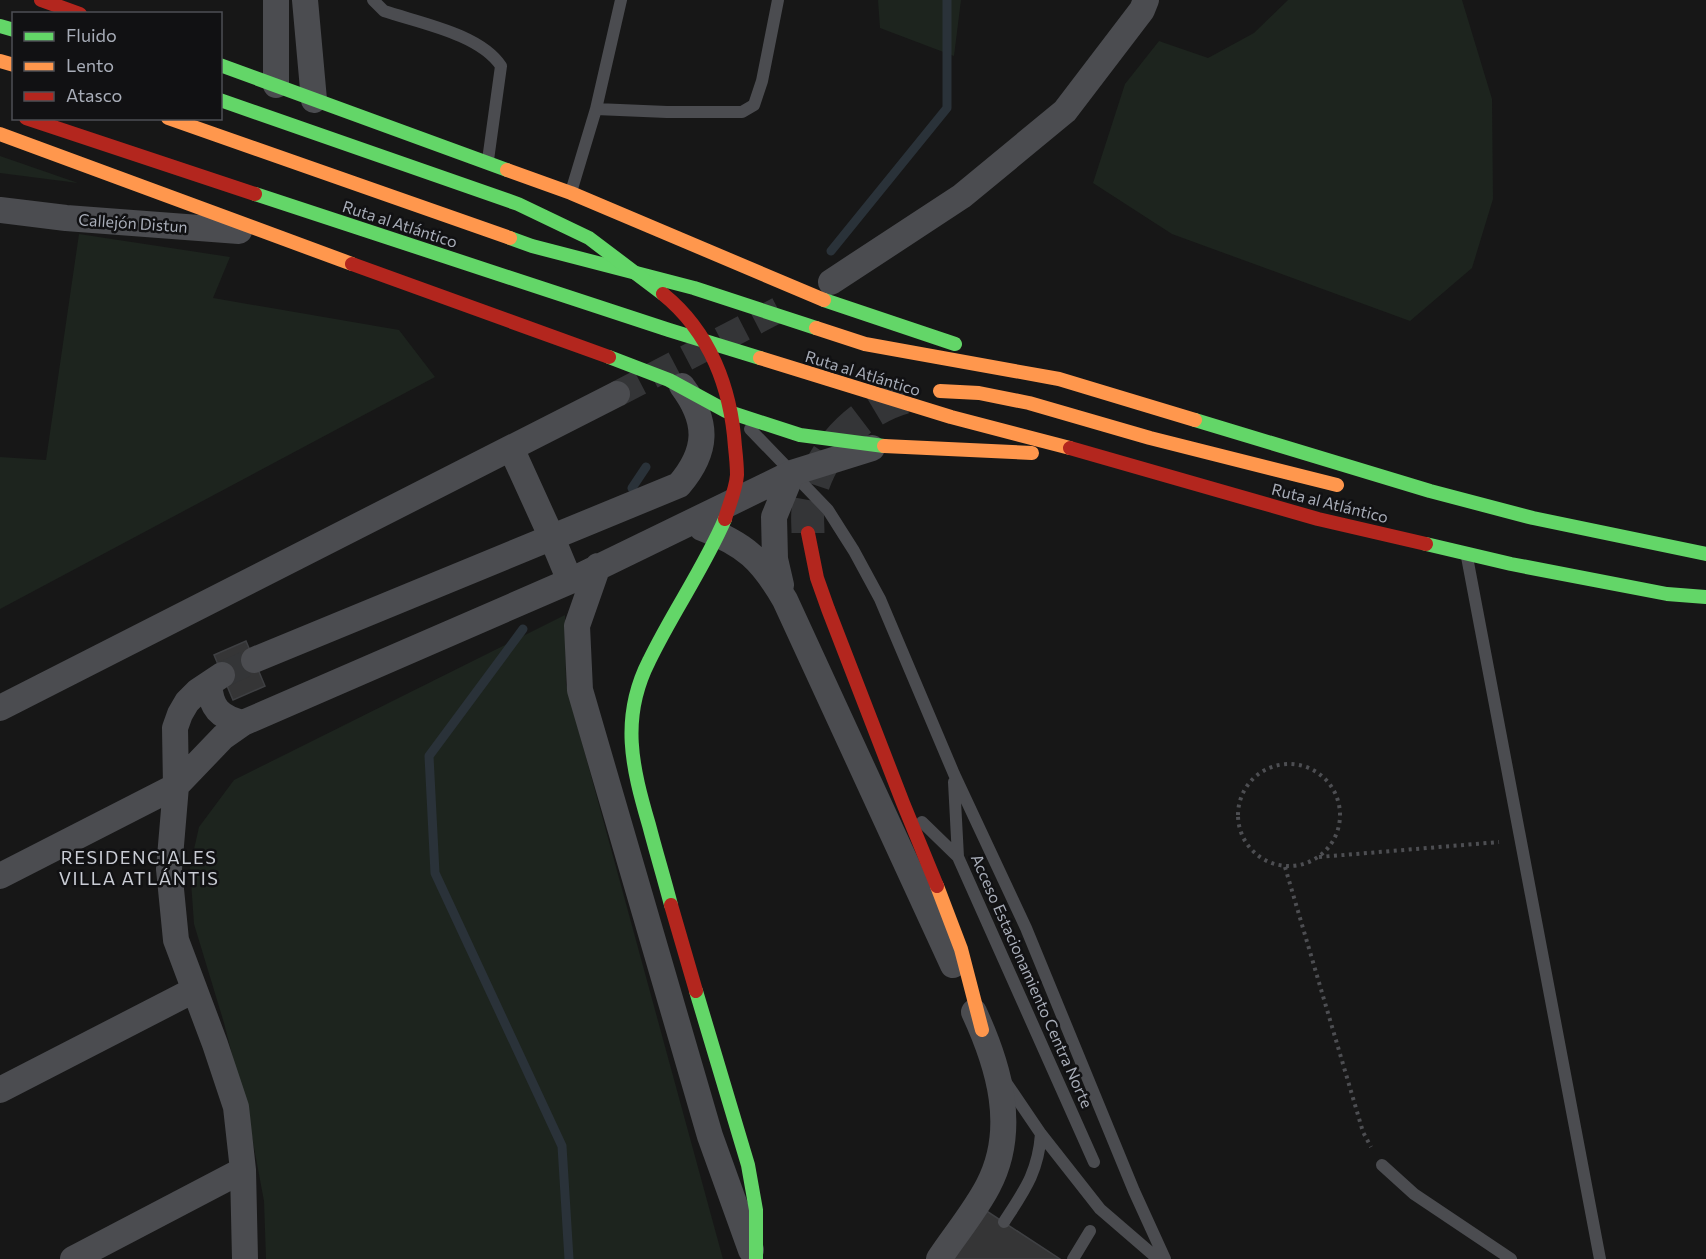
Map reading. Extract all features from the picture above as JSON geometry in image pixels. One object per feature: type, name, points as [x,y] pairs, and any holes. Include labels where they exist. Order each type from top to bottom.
[{"type":"highway","points":[[47,1],[75,12]]},
{"type":"highway","points":[[222,66],[571,193],[822,299],[1059,379]]},
{"type":"highway","points":[[222,101],[518,204],[589,238],[678,306],[711,352],[724,381],[734,431],[737,476],[724,521],[642,677],[633,699],[630,752],[636,781],[748,1165],[756,1210],[755,1259]]},
{"type":"highway","name":"Ruta al Atlántico","points":[[32,120],[669,330],[951,417],[1114,460],[1318,519],[1511,564],[1666,594],[1706,597]]},
{"type":"highway","name":"Ruta al Atlántico","points":[[174,120],[532,246],[694,288],[865,344],[1059,379],[1430,491],[1533,518],[1706,554]]},
{"type":"highway","points":[[0,134],[265,233],[542,331],[681,386],[726,411],[800,435],[879,446],[1004,450],[1114,460]]},
{"type":"highway","points":[[940,391],[979,393],[1029,403],[1150,438],[1348,488]]},
{"type":"highway","points":[[808,533],[817,578],[957,938],[982,1030]]},
{"type":"highway","points":[[1634,553],[1706,559]]},
{"type":"street","points":[[276,0],[276,85]]},
{"type":"street","points":[[304,0],[314,100]]},
{"type":"street","points":[[831,282],[962,196],[1065,111],[1142,10],[1146,0]]},
{"type":"street","name":"Callejón Distun","points":[[0,210],[66,218],[265,233]]},
{"type":"street","points":[[255,660],[679,485],[691,471],[699,454],[702,436],[700,418],[693,401],[681,386]]},
{"type":"street","points":[[0,708],[617,394]]},
{"type":"street","points":[[0,876],[176,786],[223,736],[243,723],[570,581],[792,473],[879,446]]},
{"type":"street","points":[[511,448],[570,581]]},
{"type":"street","points":[[785,600],[775,559],[774,517],[792,473]]},
{"type":"street","points":[[680,528],[702,528],[729,539],[752,554],[771,575],[785,600],[982,1030],[998,1070],[1004,1106],[1002,1151],[988,1186],[939,1259]]},
{"type":"street","points":[[598,566],[578,626],[580,690],[710,1136],[755,1259]]},
{"type":"street","points":[[243,723],[229,720],[218,711],[211,698],[216,679],[187,702],[180,714],[175,728],[176,786],[169,869],[176,940],[236,1107],[243,1170],[245,1259]]},
{"type":"street","points":[[0,1090],[194,990]]},
{"type":"street","points":[[72,1259],[243,1170]]},
{"type":"lane","points":[[374,0],[384,11],[475,41],[494,55],[501,66],[488,162]]},
{"type":"lane","points":[[571,193],[596,109],[621,0]]},
{"type":"lane","points":[[596,109],[742,112],[754,105],[762,81],[778,0]]},
{"type":"lane","points":[[726,411],[755,433],[828,510],[880,599],[954,774],[1026,928],[1129,1180],[1165,1259]]},
{"type":"lane","points":[[1466,553],[1600,1259]]},
{"type":"lane","name":"Acceso Estacionamiento Centra Norte","points":[[954,774],[958,857],[1094,1162]]},
{"type":"lane","points":[[903,803],[958,857]]},
{"type":"lane","points":[[998,1070],[1041,1134],[1100,1209],[1158,1259]]},
{"type":"lane","points":[[1004,1222],[1028,1185],[1035,1169],[1041,1134]]},
{"type":"lane","points":[[1382,1165],[1414,1194],[1511,1259]]},
{"type":"lane","points":[[1073,1259],[1090,1231]]},
{"type":"path","points":[[1294,764],[1311,768],[1326,779],[1336,793],[1341,810],[1339,828],[1331,844],[1319,857],[1303,865],[1285,867],[1269,863],[1255,854],[1245,842],[1238,827],[1237,811],[1241,795],[1250,781],[1263,771],[1278,765],[1294,764]]},
{"type":"path","points":[[1319,857],[1520,840]]},
{"type":"path","points":[[1285,867],[1363,1132],[1382,1165]]},
{"type":"shaded area","points":[[878,0],[961,0],[954,56],[880,28]]},
{"type":"shaded area","points":[[1288,0],[1462,0],[1492,99],[1493,199],[1472,268],[1410,321],[1172,234],[1093,183],[1125,84],[1159,41],[1208,58],[1254,33]]},
{"type":"shaded area","points":[[0,156],[78,183],[0,173]]},
{"type":"shaded area","points":[[79,234],[230,257],[213,298],[399,330],[435,377],[0,609],[0,457],[46,460]]},
{"type":"shaded area","points":[[565,615],[566,684],[723,1259],[266,1259],[264,1201],[249,1121],[224,1023],[194,924],[190,867],[199,827],[234,780]]},
{"type":"building","points":[[246,641],[265,686],[233,700],[214,655]]},
{"type":"building","points":[[985,1210],[1060,1259],[952,1259]]},
{"type":"waterway","points":[[831,251],[947,108],[947,0]]},
{"type":"waterway","points":[[632,488],[646,467]]},
{"type":"waterway","points":[[523,629],[429,756],[435,873],[562,1146],[569,1259]]},
{"type":"tunnel","points":[[617,394],[780,309]]},
{"type":"tunnel","points":[[808,533],[808,513],[812,490],[819,471],[830,452],[859,421],[876,409],[895,400],[915,395]]},
{"type":"tunnel","points":[[222,675],[254,660]]},
{"type":"traffic: fast","points":[[0,26],[12,29]]},
{"type":"traffic: fast","points":[[222,66],[507,170]]},
{"type":"traffic: fast","points":[[222,101],[518,204],[589,238],[663,294]]},
{"type":"traffic: fast","points":[[255,194],[760,358]]},
{"type":"traffic: fast","points":[[510,238],[532,246],[694,288],[816,328]]},
{"type":"traffic: fast","points":[[824,300],[955,344]]},
{"type":"traffic: fast","points":[[609,357],[669,380],[726,411],[800,435],[884,446]]},
{"type":"traffic: fast","points":[[1195,420],[1430,491],[1533,518],[1706,554]]},
{"type":"traffic: fast","points":[[671,905],[634,763],[632,743],[634,703],[649,661],[708,555],[725,519]]},
{"type":"traffic: fast","points":[[1426,544],[1511,564],[1667,594],[1706,597]]},
{"type":"traffic: fast","points":[[696,991],[748,1165],[756,1210],[756,1259]]},
{"type":"traffic: slow","points":[[0,61],[12,64]]},
{"type":"traffic: slow","points":[[174,120],[510,238]]},
{"type":"traffic: slow","points":[[0,134],[352,264]]},
{"type":"traffic: slow","points":[[507,170],[571,193],[824,300]]},
{"type":"traffic: slow","points":[[816,328],[865,344],[1059,379],[1195,420]]},
{"type":"traffic: slow","points":[[760,358],[951,417],[1070,448]]},
{"type":"traffic: slow","points":[[940,391],[979,393],[1029,403],[1150,438],[1337,485]]},
{"type":"traffic: slow","points":[[884,446],[1032,453]]},
{"type":"traffic: slow","points":[[937,886],[961,949],[982,1030]]},
{"type":"traffic: jam","points":[[41,0],[74,12]]},
{"type":"traffic: jam","points":[[32,120],[255,194]]},
{"type":"traffic: jam","points":[[352,264],[609,357]]},
{"type":"traffic: jam","points":[[663,294],[694,326],[705,344],[715,363],[729,404],[737,475],[725,519]]},
{"type":"traffic: jam","points":[[1070,448],[1318,519],[1426,544]]},
{"type":"traffic: jam","points":[[808,533],[817,578],[828,609],[937,886]]},
{"type":"traffic: jam","points":[[671,905],[696,991]]},
{"type":"district","name":"RESIDENCIALES VILLA ATLÁNTIS","points":[[139,868]]}]
